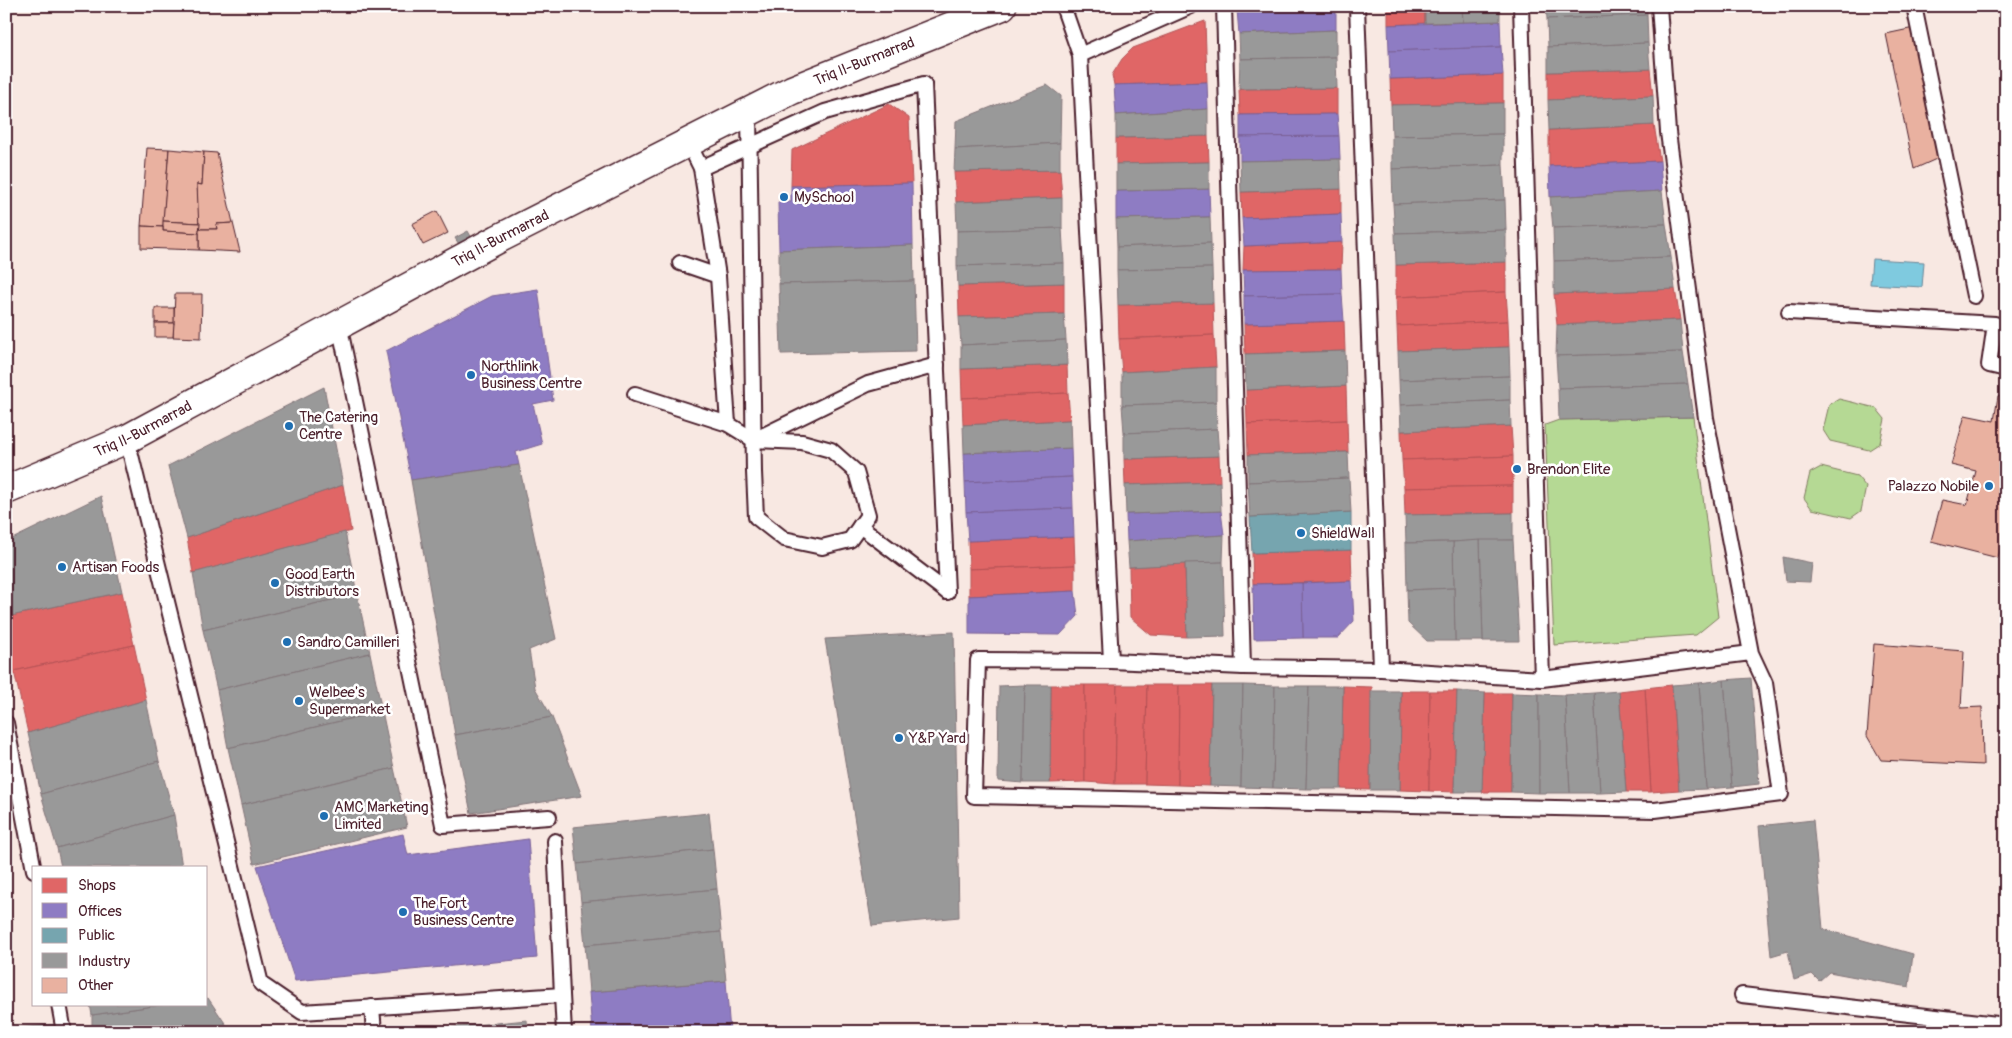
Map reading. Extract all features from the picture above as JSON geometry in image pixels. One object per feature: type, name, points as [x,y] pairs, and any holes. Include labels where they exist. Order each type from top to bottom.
[{"type":"street","name":"Triq Il-Burmarrad","points":[[6,490],[127,439],[498,238],[792,90],[1002,6]]},
{"type":"lane","points":[[1063,6],[1080,55],[1111,661]]},
{"type":"lane","points":[[1080,55],[1191,6]]},
{"type":"lane","points":[[1224,6],[1243,667]]},
{"type":"lane","points":[[1357,6],[1381,669]]},
{"type":"lane","points":[[1521,6],[1542,679]]},
{"type":"lane","points":[[1659,6],[1668,132],[1706,418],[1751,653],[1766,683],[1781,794],[1655,810],[974,796],[978,660],[1111,661],[1243,667],[1381,669],[1542,679],[1751,653]]},
{"type":"lane","points":[[1914,6],[1974,296]]},
{"type":"lane","points":[[701,168],[825,112],[924,84],[947,592],[860,526]]},
{"type":"lane","points":[[635,394],[728,424],[754,440],[802,442],[831,450],[856,472],[868,515],[850,540],[822,547],[784,539],[756,517],[754,440],[749,111]]},
{"type":"lane","points":[[688,142],[701,168],[718,276],[728,424]]},
{"type":"lane","points":[[680,263],[718,276]]},
{"type":"lane","points":[[1789,312],[1995,324],[1989,366],[2006,369]]},
{"type":"lane","points":[[339,324],[443,825],[549,817]]},
{"type":"lane","points":[[754,440],[868,384],[937,365]]},
{"type":"lane","points":[[127,439],[262,984],[302,1012],[562,995]]},
{"type":"lane","points":[[6,723],[33,866]]},
{"type":"lane","points":[[555,841],[564,1032]]},
{"type":"lane","points":[[1742,995],[2006,1024]]},
{"type":"lane","points":[[59,1006],[64,1032]]},
{"type":"lane","points":[[372,1007],[374,1032]]},
{"type":"green space","points":[[1839,399],[1876,408],[1885,419],[1880,443],[1869,450],[1830,441],[1823,430],[1829,405]]},
{"type":"green space","points":[[1693,417],[1718,617],[1696,635],[1554,645],[1545,425],[1559,420]]},
{"type":"green space","points":[[1821,467],[1857,476],[1866,487],[1861,511],[1851,518],[1812,509],[1804,498],[1810,473]]},
{"type":"water","points":[[1872,259],[1924,262],[1922,287],[1870,284]]},
{"type":"building: Shops","points":[[1388,6],[1425,6],[1425,23],[1388,25]]},
{"type":"building: Shops","points":[[1205,21],[1207,82],[1114,85],[1112,75],[1122,59],[1133,48]]},
{"type":"building: Shops","points":[[1650,69],[1653,96],[1548,100],[1548,72]]},
{"type":"building: Shops","points":[[1503,75],[1503,103],[1391,105],[1390,79]]},
{"type":"building: Shops","points":[[1337,88],[1337,114],[1240,115],[1239,89]]},
{"type":"building: Shops","points":[[889,104],[909,118],[912,183],[791,186],[792,150]]},
{"type":"building: Shops","points":[[1654,125],[1660,161],[1549,166],[1549,130]]},
{"type":"building: Shops","points":[[1208,136],[1209,162],[1116,164],[1116,138]]},
{"type":"building: Shops","points":[[1060,170],[1062,198],[956,202],[954,172]]},
{"type":"building: Shops","points":[[1341,189],[1341,214],[1242,218],[1241,192]]},
{"type":"building: Shops","points":[[1342,242],[1341,269],[1243,270],[1244,246]]},
{"type":"building: Shops","points":[[1506,262],[1506,292],[1396,297],[1396,265]]},
{"type":"building: Shops","points":[[1064,283],[1064,314],[959,317],[958,286]]},
{"type":"building: Shops","points":[[1675,289],[1680,320],[1557,325],[1554,294]]},
{"type":"building: Shops","points":[[1506,292],[1508,321],[1397,326],[1396,297]]},
{"type":"building: Shops","points":[[1213,303],[1214,335],[1119,339],[1118,305]]},
{"type":"building: Shops","points":[[1344,321],[1345,351],[1245,354],[1244,324]]},
{"type":"building: Shops","points":[[1508,321],[1509,347],[1398,351],[1397,326]]},
{"type":"building: Shops","points":[[1214,335],[1216,367],[1122,372],[1119,339]]},
{"type":"building: Shops","points":[[1067,365],[1068,393],[962,398],[961,369]]},
{"type":"building: Shops","points":[[1346,386],[1347,420],[1247,424],[1246,390]]},
{"type":"building: Shops","points":[[1068,393],[1070,420],[963,425],[962,398]]},
{"type":"building: Shops","points":[[1347,420],[1348,452],[1248,455],[1247,424]]},
{"type":"building: Shops","points":[[1511,426],[1513,456],[1402,460],[1401,431]]},
{"type":"building: Shops","points":[[1219,456],[1220,482],[1125,485],[1124,459]]},
{"type":"building: Shops","points":[[1513,456],[1513,486],[1404,488],[1402,460]]},
{"type":"building: Shops","points":[[343,485],[351,531],[193,573],[187,538]]},
{"type":"building: Shops","points":[[1513,486],[1513,513],[1405,515],[1404,488]]},
{"type":"building: Shops","points":[[1074,537],[1075,565],[969,569],[968,541]]},
{"type":"building: Shops","points":[[1351,550],[1352,581],[1253,584],[1252,553]]},
{"type":"building: Shops","points":[[1185,563],[1187,637],[1151,635],[1130,617],[1129,567]]},
{"type":"building: Shops","points":[[1075,565],[1075,591],[969,596],[969,569]]},
{"type":"building: Shops","points":[[122,592],[134,645],[14,671],[6,634],[6,617]]},
{"type":"building: Shops","points":[[134,645],[146,700],[28,733],[14,671]]},
{"type":"building: Shops","points":[[1051,685],[1085,685],[1085,782],[1050,783]]},
{"type":"building: Shops","points":[[1085,685],[1117,685],[1115,784],[1085,782]]},
{"type":"building: Shops","points":[[1117,685],[1147,685],[1145,784],[1115,784]]},
{"type":"building: Shops","points":[[1147,685],[1179,685],[1178,785],[1145,784]]},
{"type":"building: Shops","points":[[1179,685],[1212,685],[1210,786],[1178,785]]},
{"type":"building: Shops","points":[[1672,685],[1679,790],[1651,792],[1645,688]]},
{"type":"building: Shops","points":[[1343,686],[1372,687],[1370,790],[1341,789]]},
{"type":"building: Shops","points":[[1645,688],[1651,792],[1626,792],[1619,691]]},
{"type":"building: Shops","points":[[1401,691],[1430,691],[1429,791],[1400,790]]},
{"type":"building: Shops","points":[[1430,691],[1457,691],[1454,792],[1429,791]]},
{"type":"building: Shops","points":[[1485,693],[1512,693],[1511,792],[1482,792]]},
{"type":"building: Offices","points":[[1246,6],[1336,6],[1336,30],[1239,34],[1237,10]]},
{"type":"building: Offices","points":[[1500,21],[1501,47],[1389,51],[1388,25]]},
{"type":"building: Offices","points":[[1501,47],[1503,75],[1390,79],[1389,51]]},
{"type":"building: Offices","points":[[1207,82],[1208,109],[1116,115],[1114,85]]},
{"type":"building: Offices","points":[[1337,114],[1339,136],[1240,137],[1240,115]]},
{"type":"building: Offices","points":[[1339,136],[1340,159],[1240,161],[1240,137]]},
{"type":"building: Offices","points":[[1660,161],[1662,191],[1550,197],[1549,166]]},
{"type":"building: Offices","points":[[912,183],[913,245],[779,250],[778,202],[791,202],[791,186]]},
{"type":"building: Offices","points":[[1209,189],[1210,217],[1116,219],[1116,191]]},
{"type":"building: Offices","points":[[1341,214],[1342,242],[1244,246],[1242,218]]},
{"type":"building: Offices","points":[[1341,269],[1342,294],[1244,296],[1243,270]]},
{"type":"building: Offices","name":"Northlink Business Centre","points":[[538,289],[553,400],[533,404],[542,444],[516,452],[519,465],[411,480],[386,351],[492,296]]},
{"type":"building: Offices","points":[[1342,294],[1344,321],[1244,324],[1244,296]]},
{"type":"building: Offices","points":[[1071,448],[1072,477],[965,482],[964,453]]},
{"type":"building: Offices","points":[[1072,477],[1073,508],[966,512],[965,482]]},
{"type":"building: Offices","points":[[1073,508],[1074,537],[968,541],[966,512]]},
{"type":"building: Offices","points":[[1221,511],[1224,535],[1127,541],[1126,514]]},
{"type":"building: Offices","points":[[1352,581],[1354,621],[1338,638],[1303,638],[1302,583]]},
{"type":"building: Offices","points":[[1302,583],[1303,638],[1254,639],[1253,584]]},
{"type":"building: Offices","points":[[1075,591],[1078,616],[1060,635],[969,634],[969,596]]},
{"type":"building: Offices","name":"The Fort Business Centre","points":[[403,834],[408,855],[528,839],[537,958],[295,981],[257,866]]},
{"type":"building: Offices","points":[[726,981],[730,1032],[592,1032],[589,992]]},
{"type":"building: Public","name":"ShieldWall","points":[[1351,512],[1351,550],[1252,553],[1250,517]]},
{"type":"building: Industry","points":[[1425,6],[1462,6],[1463,22],[1425,23]]},
{"type":"building: Industry","points":[[1462,6],[1500,6],[1500,21],[1463,22]]},
{"type":"building: Industry","points":[[1546,6],[1647,6],[1647,15],[1547,19]]},
{"type":"building: Industry","points":[[1647,15],[1648,43],[1548,47],[1547,19]]},
{"type":"building: Industry","points":[[1336,30],[1336,57],[1240,59],[1239,34]]},
{"type":"building: Industry","points":[[1648,43],[1650,69],[1548,72],[1548,47]]},
{"type":"building: Industry","points":[[1336,57],[1337,88],[1239,89],[1240,59]]},
{"type":"building: Industry","points":[[1047,85],[1061,96],[1060,143],[955,149],[956,121]]},
{"type":"building: Industry","points":[[1653,96],[1654,125],[1549,130],[1548,100]]},
{"type":"building: Industry","points":[[1503,103],[1503,134],[1392,136],[1391,105]]},
{"type":"building: Industry","points":[[1208,109],[1208,136],[1116,138],[1116,115]]},
{"type":"building: Industry","points":[[1503,134],[1503,165],[1392,169],[1392,136]]},
{"type":"building: Industry","points":[[1060,143],[1060,170],[954,172],[955,149]]},
{"type":"building: Industry","points":[[1340,159],[1341,189],[1241,192],[1240,161]]},
{"type":"building: Industry","points":[[1209,162],[1209,189],[1116,191],[1116,164]]},
{"type":"building: Industry","points":[[1503,165],[1505,200],[1393,204],[1392,169]]},
{"type":"building: Industry","points":[[1662,191],[1666,224],[1553,228],[1550,197]]},
{"type":"building: Industry","points":[[1062,198],[1062,228],[957,231],[956,202]]},
{"type":"building: Industry","points":[[1505,200],[1506,230],[1395,233],[1393,204]]},
{"type":"building: Industry","points":[[1210,217],[1211,243],[1117,247],[1116,219]]},
{"type":"building: Industry","points":[[1666,224],[1671,257],[1554,261],[1553,228]]},
{"type":"building: Industry","points":[[1062,228],[1064,263],[957,266],[957,231]]},
{"type":"building: Industry","points":[[1506,230],[1506,262],[1396,265],[1395,233]]},
{"type":"building: Industry","points":[[468,231],[474,242],[462,249],[455,238]]},
{"type":"building: Industry","points":[[1211,243],[1212,268],[1117,270],[1117,247]]},
{"type":"building: Industry","points":[[913,245],[914,281],[779,284],[779,250]]},
{"type":"building: Industry","points":[[1671,257],[1675,289],[1554,294],[1554,261]]},
{"type":"building: Industry","points":[[1064,263],[1064,283],[958,286],[957,266]]},
{"type":"building: Industry","points":[[1212,268],[1213,303],[1118,305],[1117,270]]},
{"type":"building: Industry","points":[[914,281],[916,351],[781,354],[779,284]]},
{"type":"building: Industry","points":[[1064,314],[1066,340],[961,345],[959,317]]},
{"type":"building: Industry","points":[[1680,320],[1683,352],[1556,356],[1557,325]]},
{"type":"building: Industry","points":[[1066,340],[1067,365],[961,369],[961,345]]},
{"type":"building: Industry","points":[[1509,347],[1510,376],[1399,380],[1398,351]]},
{"type":"building: Industry","points":[[1345,351],[1346,386],[1246,390],[1245,354]]},
{"type":"building: Industry","points":[[1683,352],[1688,384],[1558,388],[1556,356]]},
{"type":"building: Industry","points":[[1216,367],[1216,402],[1122,405],[1122,372]]},
{"type":"building: Industry","points":[[1510,376],[1510,400],[1400,405],[1399,380]]},
{"type":"building: Industry","points":[[1688,384],[1693,417],[1559,420],[1558,388]]},
{"type":"building: Industry","name":"The Catering Centre","points":[[324,387],[343,485],[187,538],[168,466]]},
{"type":"building: Industry","points":[[1510,400],[1511,426],[1401,431],[1400,405]]},
{"type":"building: Industry","points":[[1216,402],[1217,429],[1124,433],[1122,405]]},
{"type":"building: Industry","points":[[1070,420],[1071,448],[964,453],[963,425]]},
{"type":"building: Industry","points":[[1217,429],[1219,456],[1124,459],[1124,433]]},
{"type":"building: Industry","points":[[1348,452],[1349,478],[1248,482],[1248,455]]},
{"type":"building: Industry","points":[[519,465],[556,639],[529,650],[535,688],[552,717],[455,735],[411,480]]},
{"type":"building: Industry","points":[[1349,478],[1351,512],[1250,517],[1248,482]]},
{"type":"building: Industry","points":[[1220,482],[1221,511],[1126,514],[1125,485]]},
{"type":"building: Industry","name":"Artisan Foods","points":[[101,496],[122,592],[6,617],[6,542]]},
{"type":"building: Industry","points":[[1513,513],[1513,540],[1406,543],[1405,515]]},
{"type":"building: Industry","name":"Good Earth Distributors","points":[[345,532],[357,594],[203,630],[193,573]]},
{"type":"building: Industry","points":[[1224,535],[1223,562],[1129,567],[1127,541]]},
{"type":"building: Industry","points":[[1480,540],[1513,540],[1519,641],[1483,641]]},
{"type":"building: Industry","points":[[1480,540],[1483,641],[1455,641],[1453,542]]},
{"type":"building: Industry","points":[[1453,542],[1454,588],[1407,590],[1406,543]]},
{"type":"building: Industry","points":[[1783,557],[1812,563],[1810,582],[1786,581]]},
{"type":"building: Industry","points":[[1223,562],[1225,636],[1187,637],[1185,563]]},
{"type":"building: Industry","points":[[1454,588],[1455,641],[1427,641],[1408,623],[1407,590]]},
{"type":"building: Industry","name":"Sandro Camilleri","points":[[357,594],[370,653],[217,690],[203,630]]},
{"type":"building: Industry","name":"Y&P Yard","points":[[954,632],[959,917],[872,926],[825,639]]},
{"type":"building: Industry","name":"Welbee's Supermarket","points":[[370,653],[382,711],[228,748],[217,690]]},
{"type":"building: Industry","points":[[1751,678],[1759,784],[1732,787],[1724,680]]},
{"type":"building: Industry","points":[[1724,680],[1732,787],[1706,789],[1699,683]]},
{"type":"building: Industry","points":[[1699,683],[1706,789],[1679,790],[1672,685]]},
{"type":"building: Industry","points":[[1025,685],[1023,783],[998,781],[999,686]]},
{"type":"building: Industry","points":[[1025,685],[1051,685],[1050,783],[1023,783]]},
{"type":"building: Industry","points":[[1212,685],[1243,685],[1241,787],[1210,786]]},
{"type":"building: Industry","points":[[1243,685],[1275,686],[1273,788],[1241,787]]},
{"type":"building: Industry","points":[[1275,686],[1309,686],[1306,789],[1273,788]]},
{"type":"building: Industry","points":[[1309,686],[1343,686],[1341,789],[1306,789]]},
{"type":"building: Industry","points":[[1371,691],[1401,691],[1400,790],[1370,790]]},
{"type":"building: Industry","points":[[1457,691],[1485,693],[1482,792],[1454,792]]},
{"type":"building: Industry","points":[[1619,691],[1626,792],[1600,793],[1594,693]]},
{"type":"building: Industry","points":[[1512,693],[1539,694],[1539,793],[1511,792]]},
{"type":"building: Industry","points":[[1594,693],[1600,793],[1570,793],[1565,695]]},
{"type":"building: Industry","points":[[1539,694],[1565,695],[1570,793],[1539,793]]},
{"type":"building: Industry","points":[[146,700],[159,761],[41,794],[28,733]]},
{"type":"building: Industry","name":"AMC Marketing Limited","points":[[382,711],[394,768],[241,805],[228,748]]},
{"type":"building: Industry","points":[[552,717],[582,796],[471,813],[455,735]]},
{"type":"building: Industry","points":[[159,761],[174,815],[57,848],[41,794]]},
{"type":"building: Industry","name":"AMC Marketing Limited","points":[[394,768],[407,827],[254,864],[241,805]]},
{"type":"building: Industry","points":[[709,813],[713,849],[577,864],[573,827]]},
{"type":"building: Industry","points":[[174,815],[182,866],[61,866],[57,848]]},
{"type":"building: Industry","points":[[1813,820],[1823,929],[1913,954],[1909,987],[1829,972],[1819,981],[1812,974],[1794,980],[1788,951],[1771,956],[1759,826]]},
{"type":"building: Industry","points":[[713,849],[717,889],[581,902],[577,864]]},
{"type":"building: Industry","points":[[717,889],[721,932],[585,945],[581,902]]},
{"type":"building: Industry","points":[[721,932],[726,981],[589,992],[585,945]]},
{"type":"building: Industry","points":[[208,998],[231,1032],[92,1032],[92,1015],[153,1006],[208,1006]]},
{"type":"building: Industry","points":[[90,1006],[153,1006],[92,1015]]},
{"type":"building: Industry","points":[[527,1020],[528,1032],[404,1032]]},
{"type":"building: Industry","points":[[63,1024],[63,1032],[6,1032],[6,1029]]},
{"type":"building: Other","points":[[1914,28],[1943,156],[1914,169],[1886,34]]},
{"type":"building: Other","points":[[147,148],[169,149],[163,227],[141,226]]},
{"type":"building: Other","points":[[169,149],[204,152],[202,185],[197,184],[200,223],[163,221]]},
{"type":"building: Other","points":[[204,152],[217,153],[233,223],[216,224],[217,229],[199,229],[197,184],[202,185]]},
{"type":"building: Other","points":[[437,211],[448,233],[423,245],[412,224]]},
{"type":"building: Other","points":[[163,221],[200,223],[199,233],[163,231]]},
{"type":"building: Other","points":[[233,223],[240,252],[199,250],[199,229],[217,229],[216,224]]},
{"type":"building: Other","points":[[141,226],[163,227],[163,231],[199,233],[199,250],[141,248]]},
{"type":"building: Other","points":[[175,294],[202,294],[201,338],[173,337]]},
{"type":"building: Other","points":[[155,308],[174,308],[174,323],[155,323]]},
{"type":"building: Other","points":[[155,323],[174,323],[173,337],[155,337]]},
{"type":"building: Other","name":"Palazzo Nobile","points":[[1998,396],[2006,398],[2006,528],[1998,558],[1931,541],[1942,500],[1967,505],[1976,471],[1951,465],[1965,415],[1994,421]]},
{"type":"building: Other","points":[[1874,644],[1964,651],[1961,708],[1982,707],[1983,765],[1881,760],[1867,736]]},
{"type":"place","name":"MySchool","points":[[784,197]]},
{"type":"place","name":"Northlink Business Centre","points":[[471,375]]},
{"type":"place","name":"The Catering Centre","points":[[289,426]]},
{"type":"place","name":"Brendon Elite","points":[[1517,469]]},
{"type":"place","name":"Palazzo Nobile","points":[[1989,486]]},
{"type":"place","name":"ShieldWall","points":[[1301,533]]},
{"type":"place","name":"Artisan Foods","points":[[62,567]]},
{"type":"place","name":"Good Earth Distributors","points":[[275,583]]},
{"type":"place","name":"Sandro Camilleri","points":[[287,642]]},
{"type":"place","name":"Welbee's Supermarket","points":[[299,701]]},
{"type":"place","name":"Y&P Yard","points":[[899,738]]},
{"type":"place","name":"AMC Marketing Limited","points":[[324,816]]},
{"type":"place","name":"The Fort Business Centre","points":[[403,912]]}]
